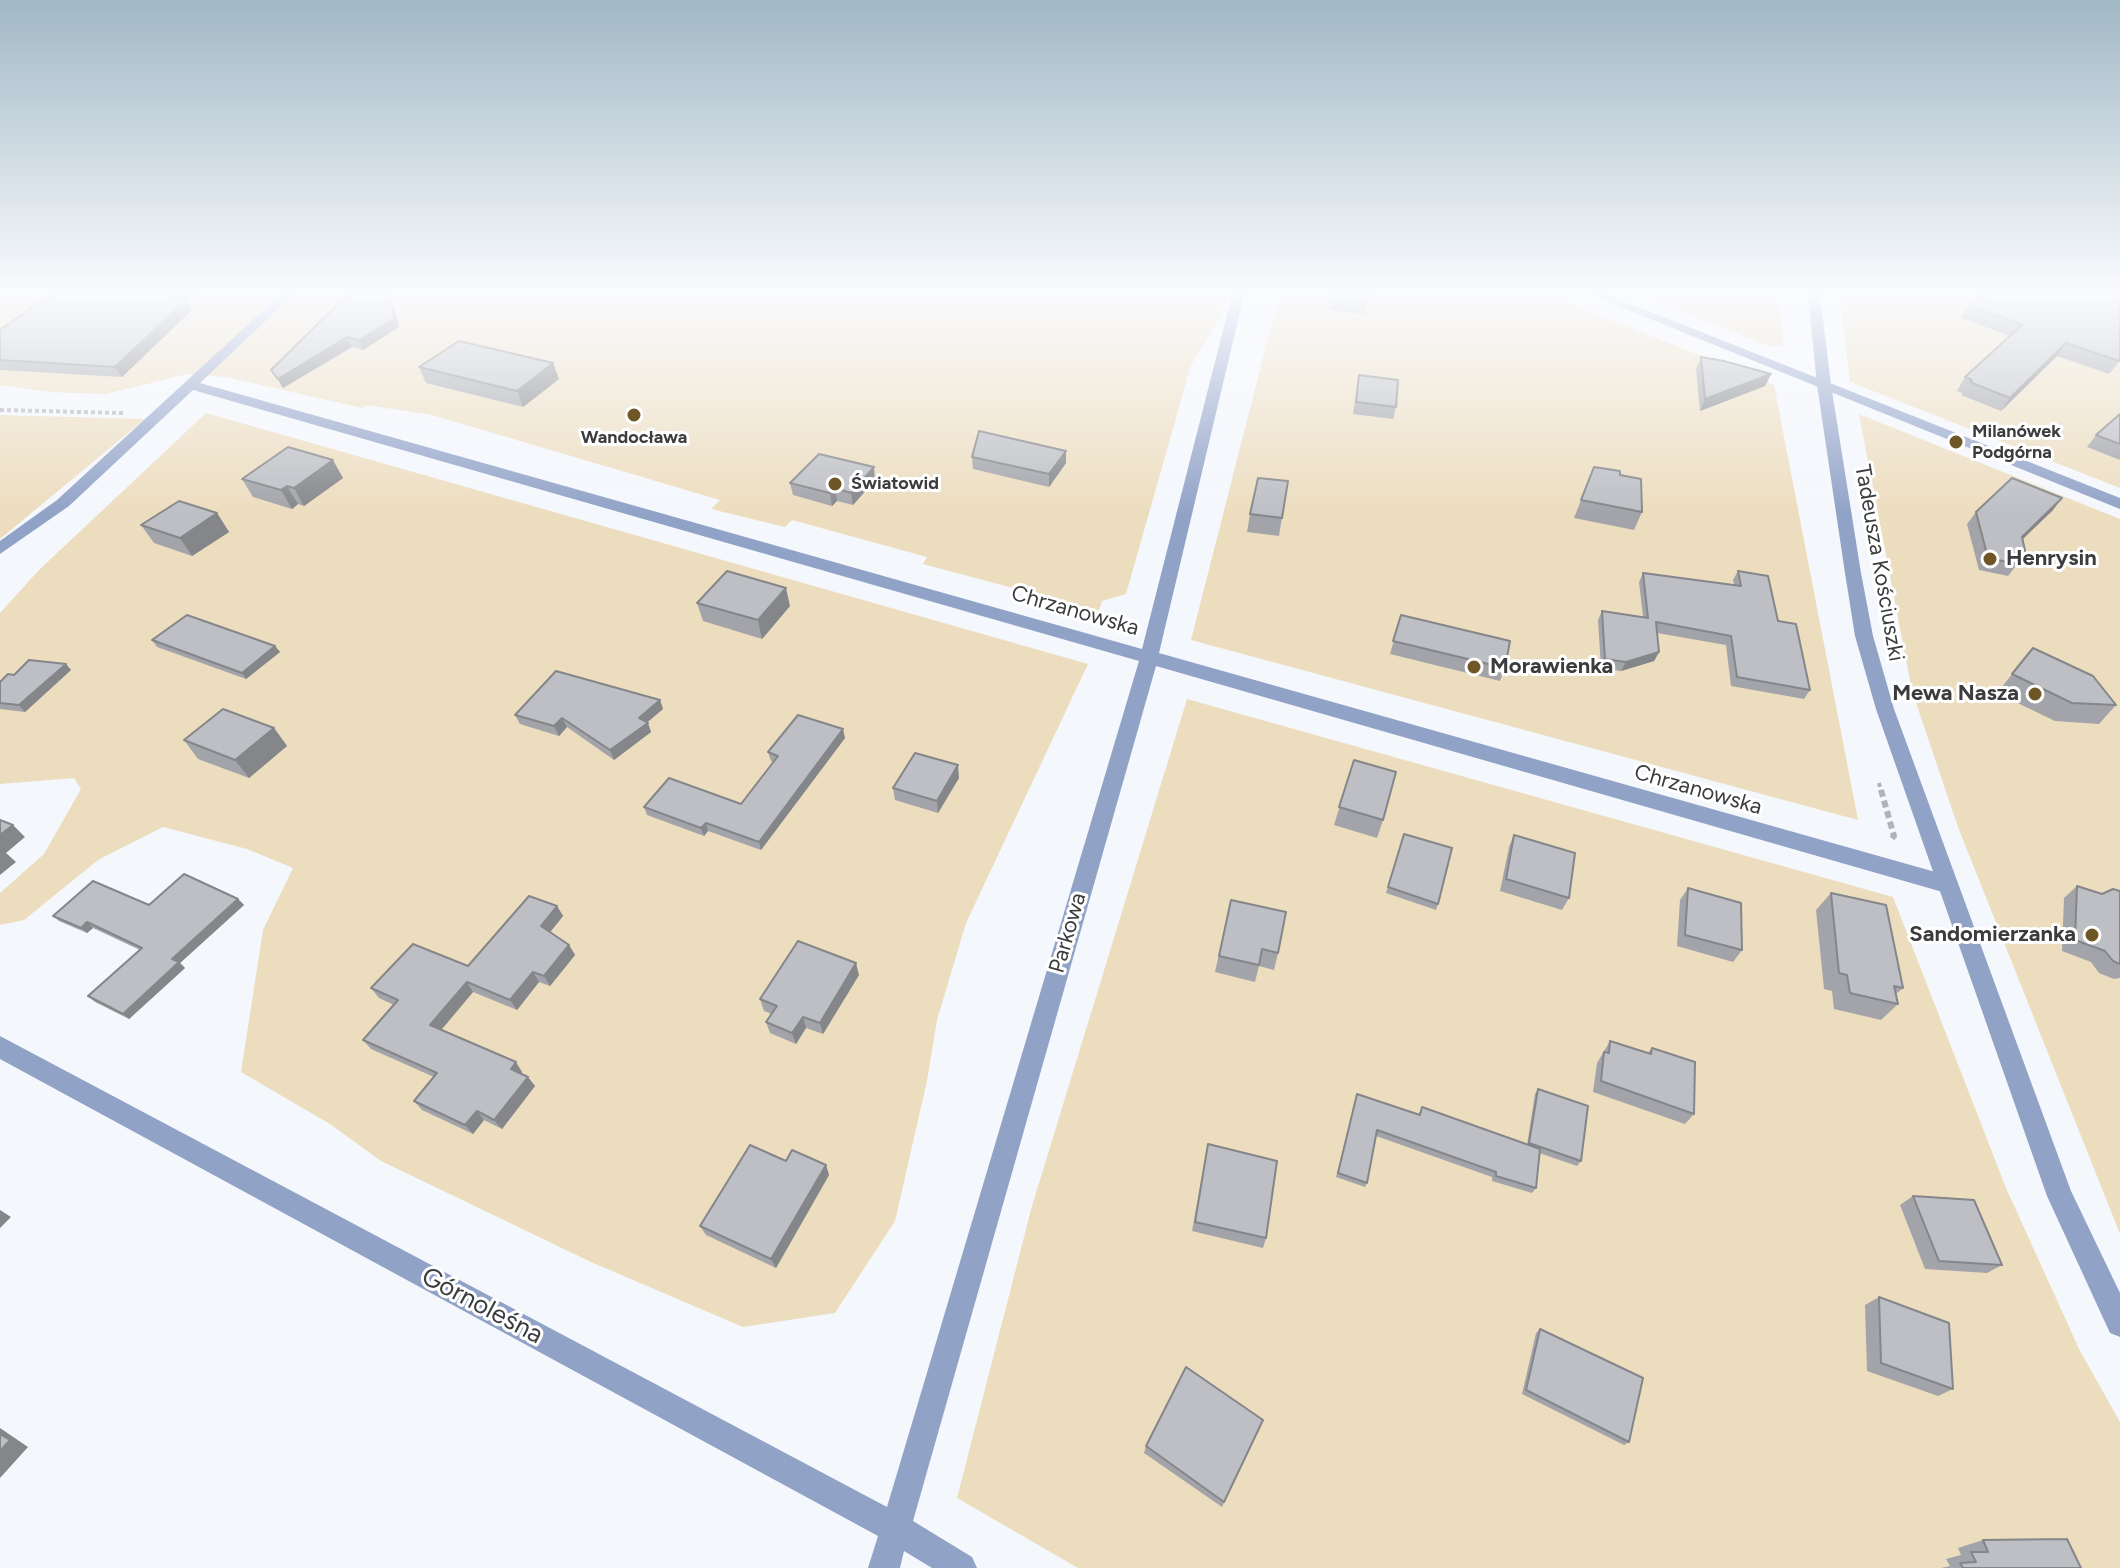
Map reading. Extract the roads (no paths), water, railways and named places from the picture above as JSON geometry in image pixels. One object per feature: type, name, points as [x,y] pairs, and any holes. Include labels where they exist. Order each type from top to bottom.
[{"type":"street","points":[[0,549],[63,503],[209,368]]},
{"type":"street","name":"Parkowa","points":[[884,1568],[1149,657],[1220,368]]},
{"type":"street","points":[[1782,368],[2120,504]]},
{"type":"street","name":"Tadeusza Kościuszki","points":[[1822,368],[1864,636],[1885,709],[2060,1196],[2120,1323]]},
{"type":"street","name":"Chrzanowska","points":[[191,385],[1946,884]]},
{"type":"street","name":"Górnoleśna","points":[[0,1047],[895,1528],[961,1568]]},
{"type":"place","name":"Wandocława","points":[[634,415]]},
{"type":"place","name":"Milanówek Podgórna","points":[[1956,442]]},
{"type":"place","name":"Światowid","points":[[835,484]]},
{"type":"place","name":"Henrysin","points":[[1990,559]]},
{"type":"place","name":"Morawienka","points":[[1474,667]]},
{"type":"place","name":"Mewa Nasza","points":[[2035,694]]},
{"type":"place","name":"Sandomierzanka","points":[[2092,935]]}]
